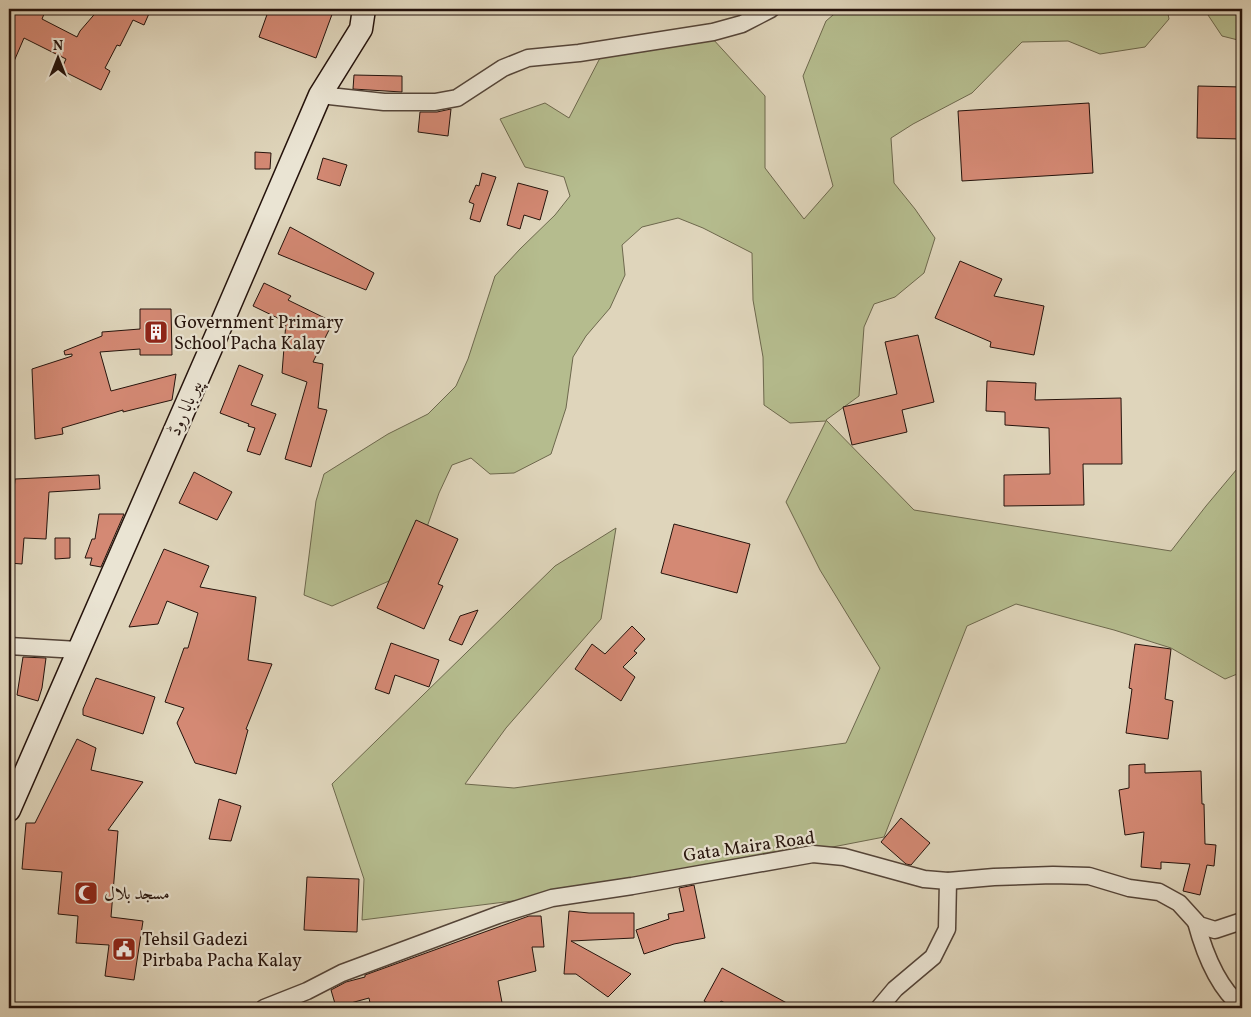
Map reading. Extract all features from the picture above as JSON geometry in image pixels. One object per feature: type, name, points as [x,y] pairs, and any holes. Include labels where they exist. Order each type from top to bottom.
[{"type":"main road","name":"پیر بابا روڈ","points":[[9,810],[320,94],[361,29],[364,9]]},
{"type":"street","points":[[320,94],[384,102],[435,102],[456,98],[503,68],[528,58],[579,53],[713,32],[742,24],[771,9]]},
{"type":"street","points":[[9,646],[78,650]]},
{"type":"street","name":"Gata Maira Road","points":[[264,1008],[307,991],[342,973],[498,914],[552,898],[813,854],[844,857],[924,879],[948,882],[994,877],[1089,876],[1129,888],[1159,892],[1179,903],[1196,922]]},
{"type":"street","points":[[879,1008],[895,989],[933,957],[947,929],[948,882]]},
{"type":"street","points":[[1196,922],[1199,926],[1215,930],[1242,921]]},
{"type":"street","points":[[1196,922],[1201,942],[1220,982],[1232,998],[1242,1007]]},
{"type":"green space","points":[[840,9],[1167,9],[1169,19],[1145,47],[1100,54],[1068,41],[1022,42],[972,93],[913,124],[891,138],[894,183],[935,238],[924,273],[895,297],[874,304],[864,327],[859,396],[826,420],[914,510],[1171,551],[1242,463],[1242,672],[1225,679],[1171,648],[1114,630],[1016,604],[967,626],[884,837],[632,886],[362,920],[364,879],[332,784],[555,566],[616,528],[601,619],[506,728],[465,784],[514,788],[846,743],[880,668],[820,570],[786,502],[826,421],[790,423],[764,405],[763,357],[753,300],[752,253],[703,228],[678,218],[642,227],[622,245],[625,275],[610,308],[586,336],[573,357],[566,408],[551,454],[514,473],[490,474],[471,458],[452,465],[439,493],[416,558],[389,581],[332,606],[304,595],[316,501],[324,474],[388,434],[428,414],[456,386],[468,359],[495,276],[555,215],[570,196],[564,177],[525,167],[500,119],[545,103],[569,118],[601,56],[712,38],[765,96],[765,168],[804,219],[833,186],[803,76],[826,21]]},
{"type":"green space","points":[[1204,9],[1242,9],[1242,41],[1222,36]]},
{"type":"building","points":[[9,9],[46,9],[42,19],[77,37],[99,9],[151,9],[144,25],[133,20],[120,46],[117,45],[105,68],[110,71],[101,90],[61,70],[66,59],[24,38],[9,73]]},
{"type":"building","points":[[269,9],[334,9],[316,58],[259,37]]},
{"type":"building","points":[[354,75],[402,76],[402,92],[353,89]]},
{"type":"building","points":[[1198,86],[1242,87],[1242,139],[1197,138]]},
{"type":"building","points":[[1089,103],[1093,173],[962,181],[958,111]]},
{"type":"building","points":[[451,109],[448,136],[418,132],[420,112],[437,112]]},
{"type":"building","points":[[255,152],[271,153],[270,169],[255,169]]},
{"type":"building","points":[[323,158],[347,165],[340,186],[317,179]]},
{"type":"building","points":[[482,173],[496,177],[480,222],[470,219],[474,204],[469,202],[476,185],[479,186]]},
{"type":"building","points":[[518,183],[548,191],[540,220],[524,215],[520,229],[507,225]]},
{"type":"building","points":[[290,227],[374,273],[366,290],[278,254]]},
{"type":"building","points":[[960,261],[1002,279],[994,296],[1044,306],[1034,355],[990,347],[991,342],[935,318]]},
{"type":"building","points":[[264,283],[291,296],[288,300],[333,322],[313,362],[323,364],[318,408],[327,410],[311,467],[285,459],[307,382],[282,373],[286,322],[253,306]]},
{"type":"building","points":[[140,309],[171,309],[172,355],[140,355],[140,349],[100,352],[111,391],[176,374],[172,400],[123,412],[123,410],[62,428],[63,434],[35,439],[32,369],[72,356],[72,354],[65,355],[64,351],[102,336],[102,332],[140,329]]},
{"type":"building","points":[[918,335],[934,402],[902,410],[907,432],[852,445],[843,407],[897,394],[885,342]]},
{"type":"building","points":[[239,365],[263,375],[251,405],[276,414],[260,455],[247,451],[255,428],[220,413]]},
{"type":"building","points":[[987,381],[1036,383],[1035,400],[1121,398],[1122,464],[1083,464],[1084,505],[1004,506],[1004,475],[1050,474],[1049,428],[1005,425],[1005,412],[986,411]]},
{"type":"building","points":[[194,472],[232,492],[217,520],[179,503]]},
{"type":"building","points":[[99,475],[100,489],[49,492],[46,539],[24,538],[22,564],[9,563],[9,513],[12,513],[15,479]]},
{"type":"building","points":[[99,514],[124,514],[101,567],[90,565],[92,558],[85,558],[92,539],[95,539]]},
{"type":"building","points":[[416,520],[458,539],[438,584],[443,586],[424,629],[377,608]]},
{"type":"building","points":[[674,524],[750,544],[737,593],[661,573]]},
{"type":"building","points":[[55,538],[70,538],[70,558],[55,559]]},
{"type":"building","points":[[164,549],[209,566],[200,587],[256,597],[248,660],[272,664],[246,729],[248,730],[236,774],[195,763],[177,723],[184,708],[165,702],[184,648],[188,648],[198,613],[167,601],[158,624],[129,627]]},
{"type":"building","points":[[478,610],[462,645],[449,640],[460,616]]},
{"type":"building","points":[[632,626],[645,639],[634,651],[637,653],[623,667],[635,677],[621,701],[575,669],[592,644],[605,654]]},
{"type":"building","points":[[391,643],[439,660],[429,687],[395,675],[389,694],[375,689]]},
{"type":"building","points":[[1135,644],[1171,649],[1165,699],[1173,701],[1168,739],[1126,733],[1132,689],[1129,688]]},
{"type":"building","points":[[23,657],[46,658],[42,688],[38,701],[17,695]]},
{"type":"building","points":[[96,678],[155,697],[143,734],[83,715],[83,709]]},
{"type":"building","points":[[77,739],[96,748],[91,770],[143,782],[108,830],[118,831],[111,917],[143,921],[134,980],[105,976],[109,945],[76,943],[78,916],[58,914],[62,872],[22,869],[26,823],[35,823]]},
{"type":"building","points":[[1145,764],[1145,773],[1201,771],[1205,844],[1216,845],[1214,866],[1207,865],[1200,895],[1183,891],[1190,864],[1161,862],[1161,869],[1141,867],[1144,832],[1125,835],[1119,790],[1129,788],[1129,765]]},
{"type":"building","points":[[219,799],[241,806],[231,841],[209,839]]},
{"type":"building","points":[[901,818],[930,843],[911,865],[906,864],[881,842]]},
{"type":"building","points":[[307,877],[359,879],[357,932],[304,930]]},
{"type":"building","points":[[694,885],[705,938],[674,944],[644,954],[636,930],[669,919],[668,914],[684,911],[679,888]]},
{"type":"building","points":[[569,911],[634,913],[634,938],[571,941],[631,974],[608,997],[576,974],[564,974]]},
{"type":"building","points":[[529,916],[541,916],[544,947],[532,947],[536,971],[498,981],[503,1008],[371,1008],[369,998],[336,1007],[331,990],[346,982],[365,977],[365,975]]},
{"type":"building","points":[[722,968],[796,1008],[735,1008],[721,1001],[717,1008],[704,1001]]},
{"type":"place","name":"Government Primary School Pacha Kalay","points":[[156,332]]},
{"type":"place","name":"مسجد بلال","points":[[86,893]]},
{"type":"place","name":"Tehsil Gadezi Pirbaba Pacha Kalay","points":[[124,949]]}]
